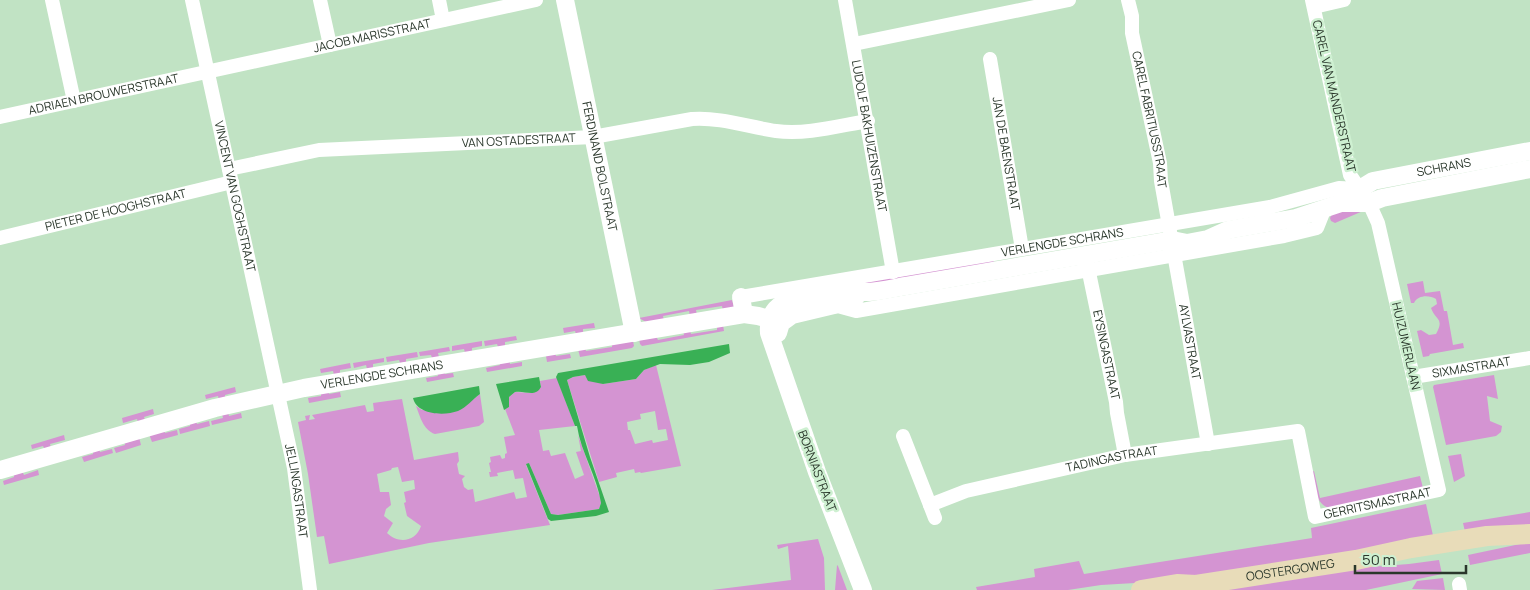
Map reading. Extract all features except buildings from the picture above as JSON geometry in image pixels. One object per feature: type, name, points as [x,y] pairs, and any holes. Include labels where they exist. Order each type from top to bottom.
[{"type":"main road","name":"OOSTERGOWEG","points":[[1140,590],[1177,584],[1190,587],[1356,560],[1413,560],[1434,557],[1490,547],[1528,534]]},
{"type":"street","points":[[52,0],[74,101]]},
{"type":"street","name":"VINCENT VAN GOGHSTRAAT","points":[[192,0],[278,394]]},
{"type":"street","points":[[320,0],[330,45]]},
{"type":"street","points":[[439,0],[443,20]]},
{"type":"street","name":"JACOB MARISSTRAAT","points":[[208,71],[536,0]]},
{"type":"street","name":"FERDINAND BOLSTRAAT","points":[[565,0],[634,333]]},
{"type":"street","name":"LUDOLF BAKHUIZENSTRAAT","points":[[845,0],[894,272]]},
{"type":"street","points":[[854,44],[1069,0]]},
{"type":"street","name":"CAREL FABRITIUSSTRAAT","points":[[1128,0],[1132,16],[1132,33],[1160,163],[1161,181],[1172,240]]},
{"type":"street","points":[[1313,3],[1344,0]]},
{"type":"street","name":"CAREL VAN MANDERSTRAAT","points":[[1313,3],[1350,175],[1365,196]]},
{"type":"street","name":"JAN DE BAENSTRAAT","points":[[990,59],[1022,249]]},
{"type":"street","name":"ADRIAEN BROUWERSTRAAT","points":[[0,117],[208,71]]},
{"type":"street","name":"VAN OSTADESTRAAT","points":[[230,176],[319,150],[593,137],[692,119],[709,118],[778,131],[806,131],[868,121]]},
{"type":"street","name":"SCHRANS","points":[[1365,196],[1373,182],[1530,151]]},
{"type":"street","name":"SCHRANS","points":[[1365,196],[1396,195],[1530,170]]},
{"type":"street","name":"PIETER DE HOOGHSTRAAT","points":[[0,238],[131,205],[230,176]]},
{"type":"street","name":"VERLENGDE SCHRANS","points":[[834,305],[856,311],[1087,263],[1172,240],[1270,207],[1338,188],[1365,196]]},
{"type":"street","name":"VERLENGDE SCHRANS","points":[[1172,240],[1184,232],[1206,228],[1228,230],[1290,219],[1365,196]]},
{"type":"street","name":"HUIZUMERLAAN","points":[[1365,196],[1378,223],[1439,490]]},
{"type":"street","name":"VERLENGDE SCHRANS","points":[[0,470],[162,423],[278,394],[363,377],[634,333],[742,306],[894,272],[1022,249],[1172,240],[1317,228],[1333,206]]},
{"type":"street","name":"AYLVASTRAAT","points":[[1172,240],[1208,444]]},
{"type":"street","name":"VERLENGDE SCHRANS","points":[[775,321],[772,313],[777,307],[791,299],[827,293],[871,292],[1087,263]]},
{"type":"street","name":"EYSINGASTRAAT","points":[[1087,263],[1125,456]]},
{"type":"street","name":"VERLENGDE SCHRANS","points":[[742,306],[775,321],[834,305],[871,292]]},
{"type":"street","name":"BORNIASTRAAT","points":[[775,321],[778,332],[776,351],[796,413],[863,590]]},
{"type":"street","name":"SIXMASTRAAT","points":[[1413,377],[1530,358]]},
{"type":"street","name":"JELLINGASTRAAT","points":[[278,394],[294,468],[310,590]]},
{"type":"street","name":"TADINGASTRAAT","points":[[930,505],[966,491],[1125,456],[1298,431]]},
{"type":"street","name":"GERRITSMASTRAAT","points":[[1298,431],[1315,517],[1439,490]]},
{"type":"street","points":[[903,436],[935,518]]},
{"type":"shaded area","points":[[1355,208],[1363,211],[1335,223],[1331,221],[1332,214]]},
{"type":"shaded area","points":[[993,258],[994,264],[869,285],[836,288]]},
{"type":"shaded area","points":[[1423,281],[1425,293],[1440,291],[1444,311],[1447,311],[1453,345],[1463,343],[1464,348],[1423,357],[1417,331],[1421,330],[1429,335],[1436,334],[1440,325],[1431,308],[1437,304],[1436,299],[1424,296],[1411,303],[1407,284]]},
{"type":"shaded area","points":[[732,300],[734,307],[723,311],[722,306],[696,310],[697,315],[690,316],[689,311],[663,316],[664,321],[646,322],[639,318]]},
{"type":"shaded area","points":[[594,323],[595,328],[583,329],[583,333],[576,334],[575,331],[564,333],[563,328]]},
{"type":"shaded area","points":[[717,325],[723,325],[724,331],[642,346],[640,344],[639,339],[656,336],[658,340],[684,335],[683,331],[690,330],[691,334],[717,330]]},
{"type":"shaded area","points":[[516,336],[517,340],[505,342],[505,346],[498,347],[497,344],[485,346],[484,341]]},
{"type":"shaded area","points":[[482,341],[482,346],[472,348],[472,351],[465,353],[464,349],[452,351],[452,346]]},
{"type":"shaded area","points":[[633,341],[634,346],[632,348],[580,357],[578,349],[585,347],[586,351],[612,347],[612,343]]},
{"type":"shaded area","points":[[729,344],[730,353],[709,362],[690,365],[660,364],[644,370],[636,379],[603,384],[588,381],[585,375],[567,380],[609,512],[596,516],[551,521],[548,519],[526,464],[529,463],[551,514],[558,515],[599,509],[601,503],[577,426],[575,426],[556,377],[558,373]]},
{"type":"shaded area","points":[[449,347],[450,351],[438,353],[439,357],[432,358],[431,355],[420,356],[419,352]]},
{"type":"shaded area","points":[[417,352],[418,357],[406,359],[406,362],[400,363],[399,360],[387,362],[386,357]]},
{"type":"shaded area","points":[[555,352],[556,356],[570,354],[571,358],[547,362],[546,356]]},
{"type":"shaded area","points":[[384,358],[384,362],[373,364],[373,368],[367,369],[366,365],[354,368],[353,363]]},
{"type":"shaded area","points":[[509,360],[510,364],[522,362],[522,366],[487,372],[486,368],[500,365],[499,362]]},
{"type":"shaded area","points":[[350,363],[351,368],[340,370],[340,373],[334,375],[333,371],[321,373],[320,369]]},
{"type":"shaded area","points":[[656,365],[681,466],[641,473],[635,473],[634,469],[616,473],[617,477],[599,482],[567,380],[585,375],[603,384],[636,379],[644,370]],"holes":[[[655,411],[658,430],[666,429],[668,440],[653,443],[652,440],[635,444],[630,430],[628,430],[627,422],[641,419],[640,414]]]},
{"type":"shaded area","points":[[444,371],[445,374],[453,373],[454,377],[427,382],[426,378],[438,376],[437,372]]},
{"type":"shaded area","points":[[1494,375],[1498,399],[1487,396],[1490,421],[1502,426],[1501,432],[1496,436],[1446,445],[1434,385]]},
{"type":"shaded area","points":[[539,377],[541,387],[539,390],[533,393],[515,392],[509,397],[509,407],[504,410],[496,384]]},
{"type":"shaded area","points":[[557,378],[575,426],[539,430],[543,451],[549,450],[551,456],[565,453],[575,479],[584,475],[576,452],[581,451],[578,435],[600,497],[599,509],[558,515],[551,514],[529,463],[526,465],[550,525],[429,543],[329,564],[324,536],[317,537],[298,422],[306,420],[305,416],[310,415],[309,420],[315,419],[312,415],[365,405],[367,412],[374,411],[373,403],[402,399],[414,460],[458,452],[459,461],[457,464],[459,474],[465,476],[462,479],[464,487],[468,490],[473,489],[475,502],[514,492],[516,499],[527,497],[523,478],[515,479],[513,470],[497,473],[498,476],[490,477],[490,457],[500,455],[502,459],[505,458],[507,453],[504,437],[515,435],[505,409],[509,407],[509,397],[515,392],[533,393],[541,387],[540,381]],"holes":[[[398,467],[402,482],[414,480],[415,489],[404,492],[406,502],[404,503],[407,516],[421,526],[415,535],[406,540],[396,539],[387,533],[393,523],[384,516],[386,509],[391,505],[389,492],[380,492],[377,474]]]},
{"type":"shaded area","points":[[479,386],[480,394],[464,408],[452,413],[439,414],[425,411],[416,404],[413,398]]},
{"type":"shaded area","points":[[235,387],[236,392],[225,395],[225,398],[219,400],[218,396],[206,399],[205,395]]},
{"type":"shaded area","points":[[328,390],[329,394],[340,392],[341,397],[309,403],[308,398],[321,396],[321,392]]},
{"type":"shaded area","points":[[480,394],[484,422],[479,426],[435,434],[425,426],[416,406],[422,410],[471,401]]},
{"type":"shaded area","points":[[153,409],[154,414],[144,417],[145,420],[138,422],[137,419],[123,423],[122,418]]},
{"type":"shaded area","points":[[228,412],[229,416],[241,413],[242,418],[212,425],[211,421],[223,418],[222,414]]},
{"type":"shaded area","points":[[196,421],[197,424],[209,421],[210,426],[180,434],[179,429],[190,426],[190,423]]},
{"type":"shaded area","points":[[164,430],[165,433],[177,430],[178,435],[152,442],[149,434]]},
{"type":"shaded area","points":[[64,435],[65,440],[50,444],[51,448],[45,450],[43,446],[32,449],[31,445]]},
{"type":"shaded area","points":[[139,437],[141,445],[116,453],[114,448],[125,445],[124,441]]},
{"type":"shaded area","points":[[99,449],[100,452],[112,449],[113,453],[84,462],[82,457],[93,454],[93,451]]},
{"type":"shaded area","points":[[1461,454],[1465,476],[1454,482],[1448,456]]},
{"type":"shaded area","points":[[38,470],[39,475],[4,485],[3,481],[14,477],[14,474],[22,471],[24,475]]},
{"type":"shaded area","points":[[1314,471],[1320,498],[1420,476],[1423,488],[1329,508],[1324,506],[1318,498],[1312,472]]},
{"type":"shaded area","points":[[1426,504],[1434,540],[1169,581],[1101,585],[1068,590],[977,590],[976,587],[1035,577],[1034,569],[1079,561],[1084,574],[1312,538],[1311,528]]},
{"type":"shaded area","points":[[1530,512],[1530,526],[1466,536],[1463,523]]},
{"type":"shaded area","points":[[818,539],[824,558],[825,590],[712,590],[791,580],[788,546],[778,549],[777,545]]},
{"type":"shaded area","points":[[1530,542],[1530,553],[1470,565],[1468,555]]},
{"type":"shaded area","points":[[1439,560],[1442,574],[1366,590],[1215,590],[1356,568]]},
{"type":"shaded area","points":[[838,566],[847,590],[835,590]]},
{"type":"shaded area","points":[[1443,578],[1445,590],[1412,589],[1417,581]]}]
